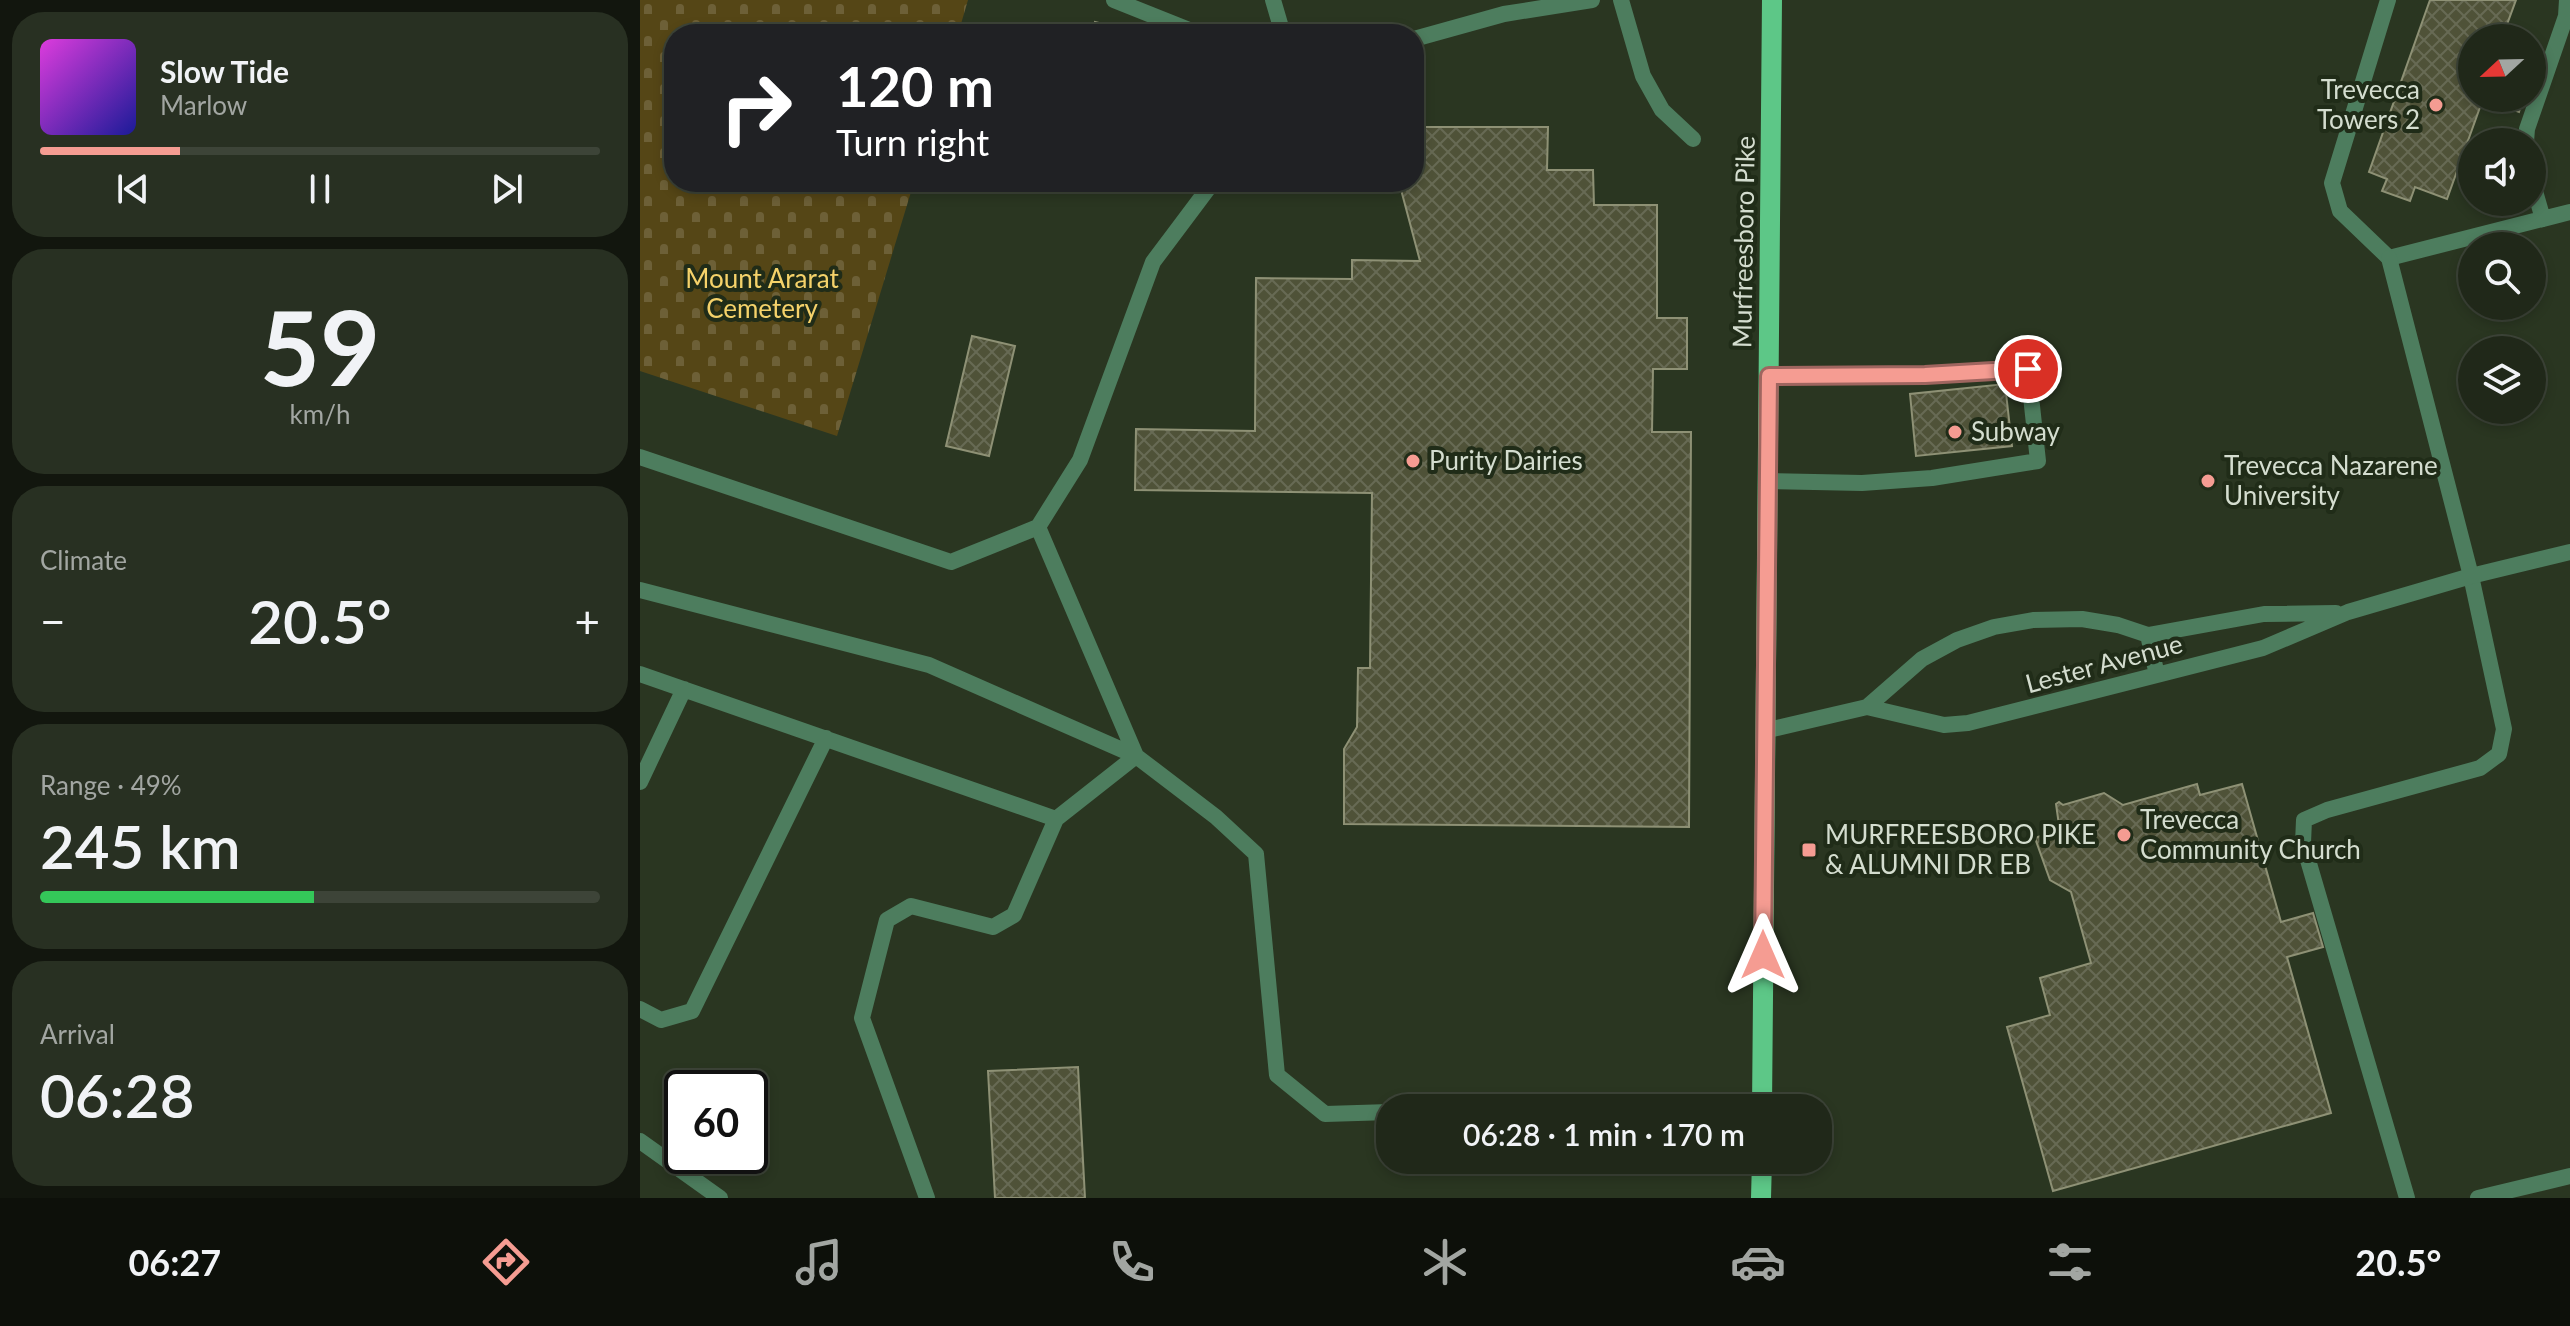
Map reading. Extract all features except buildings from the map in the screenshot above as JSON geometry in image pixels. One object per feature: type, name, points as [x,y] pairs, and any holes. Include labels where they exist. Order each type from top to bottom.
[{"type":"main road","name":"Murfreesboro Pike","points":[[1762,1094],[1772,0]]},
{"type":"main road","points":[[1761,1198],[1762,1174]]},
{"type":"street","points":[[1114,0],[1174,24]]},
{"type":"street","points":[[1273,0],[1280,24]]},
{"type":"street","points":[[1424,36],[1504,14],[1592,0]]},
{"type":"street","points":[[1621,0],[1643,76],[1662,110],[1693,139]]},
{"type":"street","points":[[2388,0],[2332,183],[2340,211],[2389,258],[2471,576],[2504,729],[2499,754],[2480,768],[2327,810],[2304,820],[2303,843],[2407,1198]]},
{"type":"street","points":[[2527,128],[2566,16],[2567,0]]},
{"type":"street","points":[[640,457],[951,562],[1038,527],[1080,460],[1153,262],[1206,192]]},
{"type":"street","points":[[2389,258],[2570,212]]},
{"type":"street","points":[[1768,481],[1862,483],[1904,480],[2038,461],[2028,369],[1925,375],[1769,376]]},
{"type":"street","points":[[1038,527],[1136,756]]},
{"type":"street","name":"Lester Avenue","points":[[1764,731],[1867,707],[1944,725],[1968,723],[2050,705],[2263,648],[2348,612],[2471,576],[2570,552]]},
{"type":"street","points":[[640,590],[929,665],[1136,756],[1216,817],[1256,854],[1277,1075],[1325,1114],[1376,1112]]},
{"type":"street","name":"Lester Avenue","points":[[1867,707],[1922,659],[1957,640],[1994,627],[2033,620],[2082,619],[2118,625],[2148,635],[2264,614],[2348,612]]},
{"type":"street","points":[[2148,635],[2157,675]]},
{"type":"street","points":[[640,674],[1056,819]]},
{"type":"street","points":[[640,782],[684,689]]},
{"type":"street","points":[[640,1009],[661,1020],[692,1011],[826,738]]},
{"type":"street","points":[[927,1198],[862,1018],[887,920],[911,906],[993,927],[1014,915],[1056,819],[1136,756]]},
{"type":"street","points":[[640,1141],[720,1198]]},
{"type":"street","points":[[2478,1198],[2570,1176]]},
{"type":"green space","name":"Mount Ararat Cemetery","points":[[640,0],[968,0],[961,24],[664,24],[664,192],[911,192],[837,436],[640,371]]},
{"type":"place","name":"Trevecca Towers 2","points":[[2436,105]]},
{"type":"place","name":"Subway","points":[[1955,432]]},
{"type":"place","name":"Purity Dairies","points":[[1413,461]]},
{"type":"place","name":"Trevecca Nazarene University","points":[[2208,481]]},
{"type":"place","name":"Trevecca Community Church","points":[[2124,835]]},
{"type":"place","name":"MURFREESBORO PIKE & ALUMNI DR EB","points":[[1809,850]]},
{"type":"route","points":[[1763,955],[1769,376],[1925,375],[2028,369]]}]
